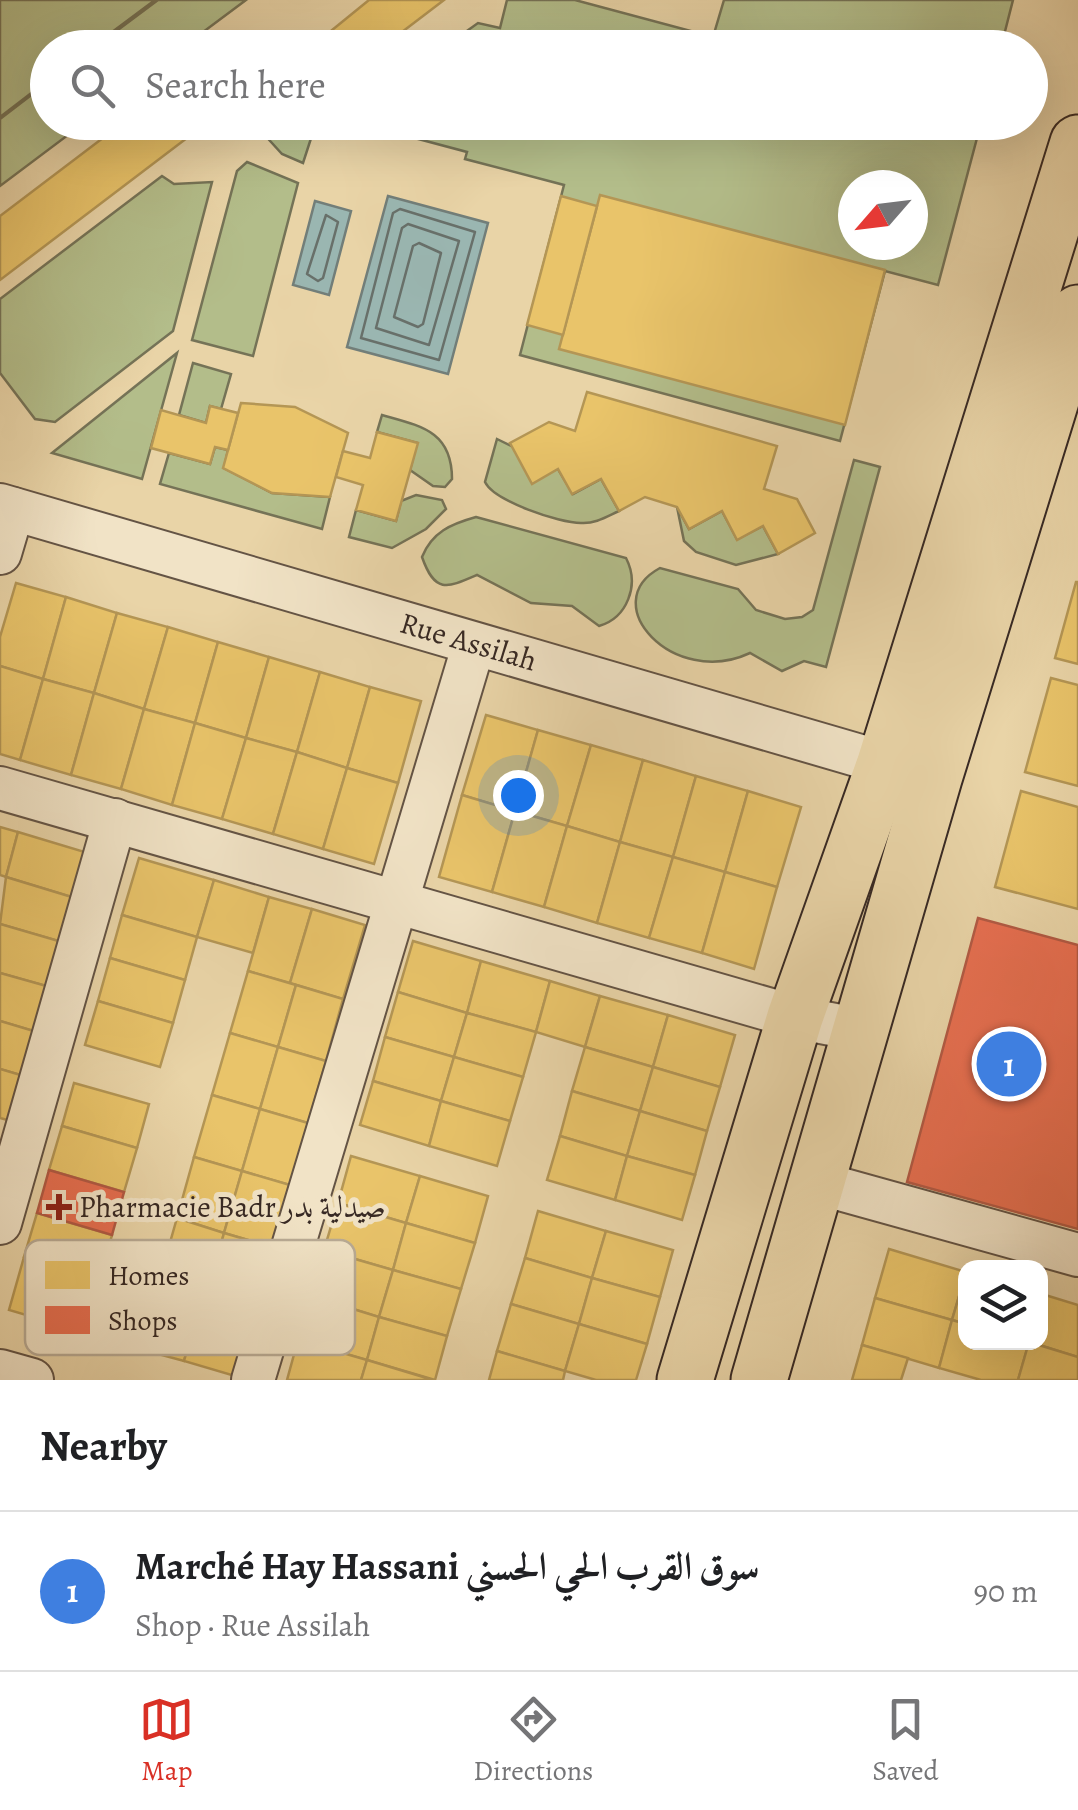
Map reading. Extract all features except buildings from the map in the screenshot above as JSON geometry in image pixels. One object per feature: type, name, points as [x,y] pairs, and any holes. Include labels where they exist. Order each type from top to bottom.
[{"type":"main road","points":[[758,1380],[862,1030],[909,770],[1078,143]]},
{"type":"main road","points":[[685,1380],[795,1016],[909,770],[1078,313]]},
{"type":"street","name":"Rue Assilah","points":[[6,507],[909,770]]},
{"type":"street","points":[[0,553],[6,507]]},
{"type":"street","points":[[296,1240],[474,644]]},
{"type":"street","points":[[0,788],[398,899],[795,1016],[862,1030]]},
{"type":"street","points":[[0,1223],[115,820]]},
{"type":"street","points":[[815,1182],[1078,1256]]},
{"type":"street","points":[[254,1380],[261,1355]]},
{"type":"street","points":[[0,1371],[32,1380]]},
{"type":"green space","points":[[0,0],[155,0],[115,30],[30,30],[30,94],[0,117]]},
{"type":"green space","points":[[158,0],[246,0],[206,30],[118,30]]},
{"type":"green space","points":[[507,0],[575,0],[687,30],[468,30],[478,23],[500,28]]},
{"type":"green space","points":[[724,0],[1013,0],[1005,30],[715,30]]},
{"type":"green space","points":[[30,96],[30,140],[61,140],[0,186],[0,119]]},
{"type":"green space","points":[[269,140],[310,140],[303,163],[282,154]]},
{"type":"green space","points":[[422,140],[976,140],[938,285],[885,271],[840,441],[520,355],[564,185],[465,159],[467,152]]},
{"type":"green space","points":[[247,162],[298,183],[253,356],[192,340],[237,171]]},
{"type":"green space","points":[[162,176],[174,184],[212,182],[173,331],[55,422],[35,419],[0,373],[0,299]]},
{"type":"green space","points":[[177,353],[142,479],[52,453]]},
{"type":"green space","points":[[193,363],[231,374],[221,409],[210,406],[206,423],[179,415]]},
{"type":"green space","points":[[382,415],[421,427],[440,441],[451,463],[452,479],[445,487],[433,486],[410,470],[417,443],[377,432]]},
{"type":"green space","points":[[497,439],[558,469],[573,494],[601,479],[619,511],[600,520],[571,522],[528,510],[501,496],[485,482]]},
{"type":"green space","points":[[215,447],[228,450],[224,468],[272,493],[330,497],[322,529],[160,484],[169,453],[210,464]]},
{"type":"green space","points":[[854,460],[880,467],[826,667],[804,661],[782,671],[750,653],[721,661],[694,660],[671,651],[652,637],[640,620],[636,601],[642,583],[660,568],[738,589],[756,610],[785,619],[802,617],[813,610]]},
{"type":"green space","points":[[416,495],[442,500],[446,509],[426,529],[392,548],[349,537],[356,510],[396,521],[401,501]]},
{"type":"green space","points":[[677,507],[689,529],[722,511],[737,539],[763,526],[778,554],[736,565],[696,552],[684,541]]},
{"type":"green space","points":[[476,517],[626,558],[632,579],[624,608],[599,626],[572,606],[531,603],[477,575],[450,585],[437,582],[422,557],[426,548],[443,530]]},
{"type":"water","points":[[388,196],[488,223],[448,374],[347,347]]},
{"type":"water","points":[[315,201],[351,211],[329,295],[293,285]]},
{"type":"place","name":"Marché Hay Hassani سوق القرب الحي الحسني","points":[[1009,1064]]},
{"type":"place","name":"Pharmacie Badr صيدلية بدر","points":[[59,1207]]}]
